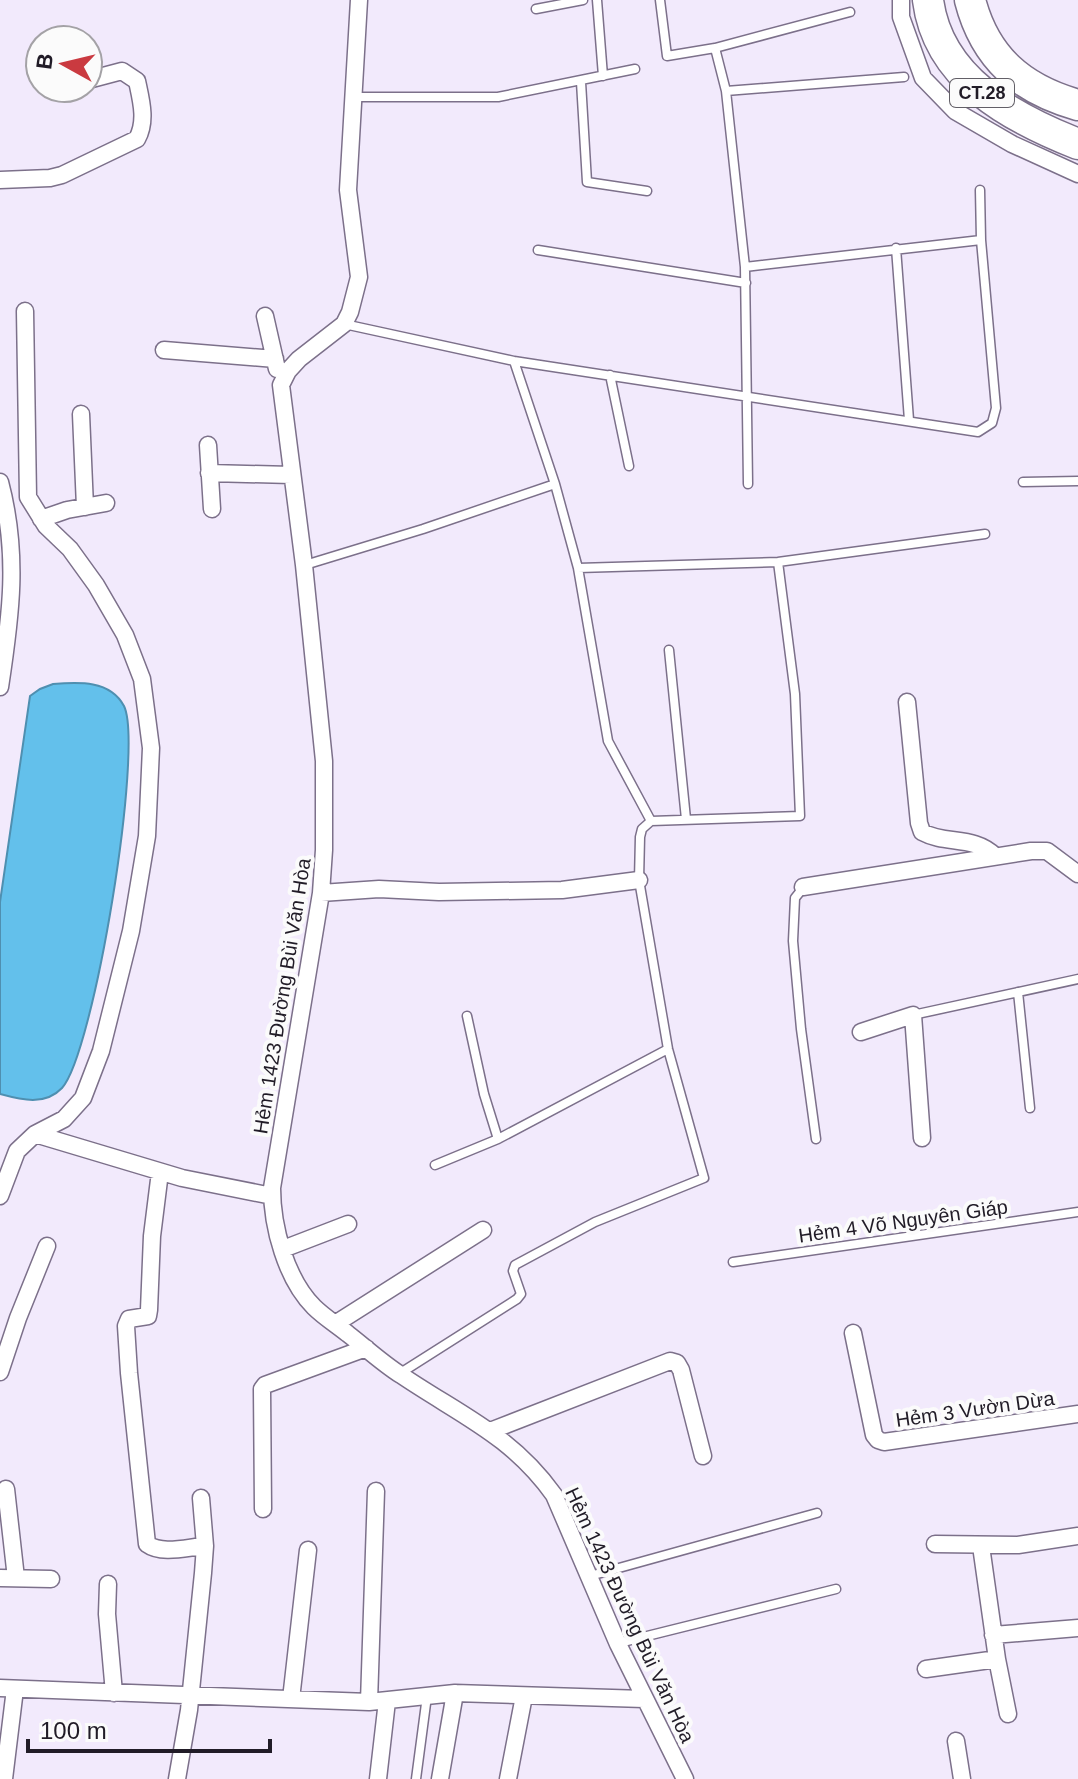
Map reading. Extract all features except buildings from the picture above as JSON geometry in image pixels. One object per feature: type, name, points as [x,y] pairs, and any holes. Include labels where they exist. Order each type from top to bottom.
[{"type":"highway","name":"CT.28","points":[[928,0],[930,16],[952,60],[980,92],[1018,118],[1078,144]]},
{"type":"highway","name":"CT.28","points":[[970,0],[976,25],[1000,62],[1035,90],[1078,105]]},
{"type":"street","points":[[281,385],[299,359],[344,324],[359,277],[348,190],[359,0]]},
{"type":"street","points":[[901,0],[901,17],[923,78],[955,111],[1012,144],[1078,174]]},
{"type":"street","points":[[0,180],[62,175],[137,139],[142,131],[143,110],[137,81],[122,71],[104,76]]},
{"type":"street","points":[[0,1196],[17,1151],[35,1134],[64,1119],[83,1098],[101,1051],[131,931],[147,836],[151,748],[142,679],[125,635],[96,585],[70,549],[41,519],[28,497],[25,311]]},
{"type":"street","name":"Hẻm 1423 Đường Bùi Văn Hòa","points":[[265,316],[281,385],[324,761],[321,893],[272,1196],[278,1233],[300,1290],[314,1307],[399,1374],[490,1431],[523,1456],[554,1495],[618,1644],[685,1779]]},
{"type":"street","points":[[164,350],[275,359]]},
{"type":"street","points":[[81,414],[85,507]]},
{"type":"street","points":[[208,445],[212,509]]},
{"type":"street","points":[[209,473],[291,475]]},
{"type":"street","points":[[0,482],[8,514],[13,560],[12,608],[0,687]]},
{"type":"street","points":[[41,519],[106,503]]},
{"type":"street","points":[[907,702],[922,832],[931,837],[976,843],[995,856]]},
{"type":"street","points":[[803,887],[995,856],[1047,851],[1078,874]]},
{"type":"street","points":[[321,893],[379,889],[439,892],[562,890],[639,880]]},
{"type":"street","points":[[861,1032],[913,1015],[922,1138]]},
{"type":"street","points":[[35,1134],[160,1172],[272,1196]]},
{"type":"street","points":[[160,1172],[152,1236],[149,1310],[144,1318],[129,1319],[126,1326],[147,1544],[162,1550],[205,1546]]},
{"type":"street","points":[[283,1249],[348,1224]]},
{"type":"street","points":[[335,1324],[483,1230]]},
{"type":"street","points":[[0,1372],[47,1246]]},
{"type":"street","name":"Hẻm 3 Vườn Dừa","points":[[853,1333],[874,1435],[878,1440],[884,1442],[1078,1414]]},
{"type":"street","points":[[263,1509],[262,1389],[265,1385],[366,1348]]},
{"type":"street","points":[[490,1431],[670,1361],[677,1363],[681,1370],[703,1456]]},
{"type":"street","points":[[6,1489],[8,1578],[51,1579]]},
{"type":"street","points":[[369,1702],[376,1491]]},
{"type":"street","points":[[177,1779],[191,1693],[205,1546],[201,1498]]},
{"type":"street","points":[[935,1544],[1018,1545],[1078,1536]]},
{"type":"street","points":[[981,1546],[1008,1714]]},
{"type":"street","points":[[291,1699],[308,1550]]},
{"type":"street","points":[[108,1584],[107,1614],[114,1693]]},
{"type":"street","points":[[993,1635],[1078,1628]]},
{"type":"street","points":[[926,1669],[997,1659]]},
{"type":"street","points":[[4,1779],[7,1688],[369,1702],[455,1693],[644,1699]]},
{"type":"street","points":[[440,1779],[455,1693]]},
{"type":"street","points":[[508,1779],[524,1696]]},
{"type":"street","points":[[378,1779],[387,1701]]},
{"type":"street","points":[[956,1741],[962,1779]]},
{"type":"lane","points":[[536,9],[583,0]]},
{"type":"lane","points":[[597,0],[603,76]]},
{"type":"lane","points":[[660,0],[667,56],[715,48],[850,12]]},
{"type":"lane","points":[[715,48],[726,91],[745,267],[748,484]]},
{"type":"lane","points":[[352,97],[498,97],[635,69]]},
{"type":"lane","points":[[726,91],[904,77]]},
{"type":"lane","points":[[581,82],[587,182],[647,191]]},
{"type":"lane","points":[[344,324],[514,361],[978,432],[992,423],[996,408],[981,240],[980,190]]},
{"type":"lane","points":[[745,267],[981,240]]},
{"type":"lane","points":[[896,248],[909,420]]},
{"type":"lane","points":[[538,250],[746,283]]},
{"type":"lane","points":[[514,361],[555,484],[578,568],[608,741],[651,821]]},
{"type":"lane","points":[[610,375],[629,466]]},
{"type":"lane","points":[[1023,482],[1078,481]]},
{"type":"lane","points":[[304,565],[555,484]]},
{"type":"lane","points":[[578,568],[778,562],[985,534]]},
{"type":"lane","points":[[399,1374],[517,1299],[521,1294],[513,1271],[515,1265],[595,1222],[704,1178],[668,1049],[639,880],[640,837],[642,829],[651,821],[800,816],[795,694],[778,562]]},
{"type":"lane","points":[[669,650],[686,819]]},
{"type":"lane","points":[[803,887],[795,898],[793,941],[816,1139]]},
{"type":"lane","points":[[913,1015],[1078,979]]},
{"type":"lane","points":[[1018,992],[1030,1108]]},
{"type":"lane","points":[[467,1016],[484,1094],[498,1139]]},
{"type":"lane","points":[[435,1165],[498,1139],[668,1049]]},
{"type":"lane","name":"Hẻm 4 Võ Nguyên Giáp","points":[[733,1262],[1078,1212]]},
{"type":"lane","points":[[589,1576],[817,1513]]},
{"type":"lane","points":[[618,1644],[836,1589]]},
{"type":"lane","points":[[416,1779],[427,1695]]},
{"type":"water","points":[[53,684],[93,684],[111,691],[118,698],[124,706],[128,733],[127,778],[112,899],[88,1019],[75,1063],[62,1088],[48,1097],[33,1100],[0,1094],[0,902],[30,696]]}]
